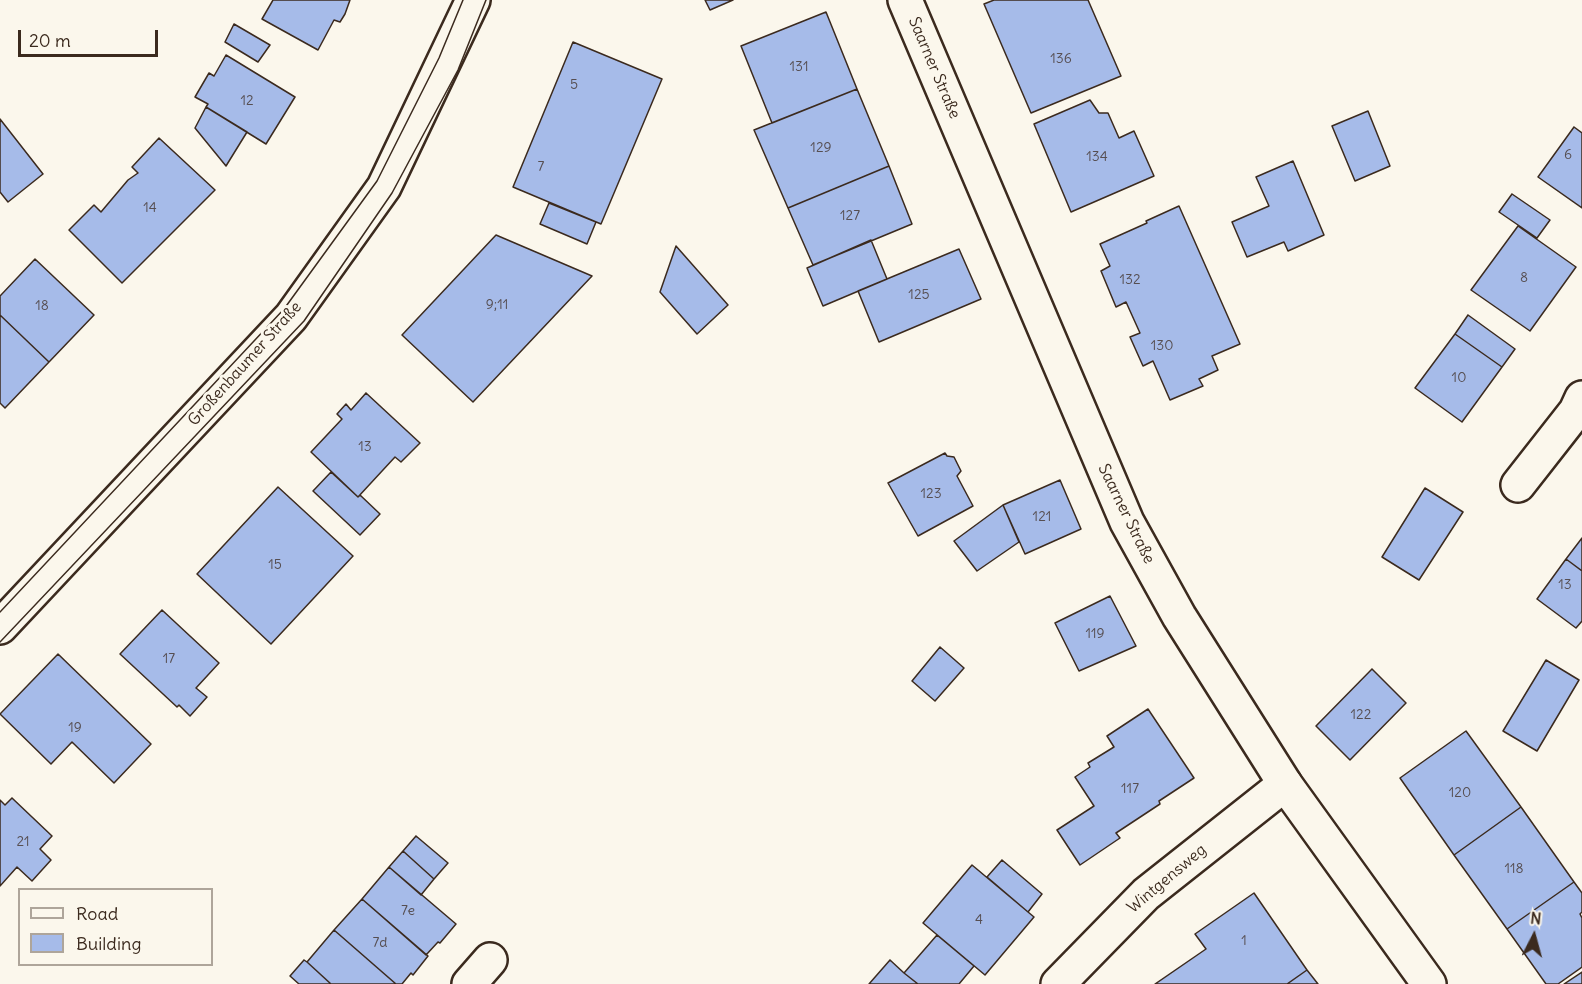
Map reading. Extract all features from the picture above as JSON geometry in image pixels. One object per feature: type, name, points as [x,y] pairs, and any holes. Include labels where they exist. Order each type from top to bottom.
[{"type":"main road","name":"Großenbaumer Straße","points":[[0,627],[291,317],[384,187],[473,0]]},
{"type":"main road","name":"Saarner Straße","points":[[905,0],[1127,522],[1179,616],[1285,784],[1429,984]]},
{"type":"main road","points":[[1518,485],[1576,411],[1582,398]]},
{"type":"main road","name":"Wintgensweg","points":[[1058,984],[1146,894],[1285,784]]},
{"type":"main road","points":[[469,984],[490,960]]},
{"type":"building","points":[[273,0],[350,0],[340,22],[334,20],[318,50],[262,19]]},
{"type":"building","points":[[705,0],[733,0],[710,10]]},
{"type":"building","points":[[994,0],[1088,0],[1121,76],[1031,113],[984,4]]},
{"type":"building","points":[[826,12],[857,89],[772,123],[741,46]]},
{"type":"building","points":[[234,24],[270,45],[258,62],[225,42]]},
{"type":"building","points":[[573,42],[662,79],[601,224],[513,187]]},
{"type":"building","points":[[226,55],[295,97],[266,144],[206,107],[208,104],[195,97],[209,73],[214,76]]},
{"type":"building","points":[[857,89],[889,166],[788,208],[754,130]]},
{"type":"building","points":[[1090,100],[1099,113],[1108,113],[1119,138],[1134,131],[1154,176],[1071,212],[1034,124]]},
{"type":"building","points":[[206,107],[247,132],[226,166],[195,128]]},
{"type":"building","points":[[1368,111],[1390,166],[1355,181],[1332,126]]},
{"type":"building","points":[[0,119],[43,174],[8,202],[0,192]]},
{"type":"building","points":[[1574,127],[1582,133],[1582,208],[1538,177]]},
{"type":"building","points":[[159,138],[215,190],[122,283],[69,230],[94,205],[101,212],[128,180],[138,173],[132,167]]},
{"type":"building","points":[[1293,161],[1324,235],[1288,251],[1284,242],[1247,257],[1232,222],[1269,206],[1256,177]]},
{"type":"building","points":[[889,166],[912,224],[813,265],[788,208]]},
{"type":"building","points":[[1512,194],[1550,220],[1537,238],[1499,212]]},
{"type":"building","points":[[549,203],[596,222],[587,244],[540,224]]},
{"type":"building","points":[[1179,206],[1240,344],[1212,356],[1218,370],[1199,379],[1203,386],[1170,400],[1153,361],[1143,366],[1130,337],[1140,333],[1126,302],[1116,307],[1101,271],[1110,266],[1100,244]]},
{"type":"building","points":[[1518,226],[1576,267],[1530,331],[1471,290]]},
{"type":"building","points":[[496,235],[592,276],[473,402],[402,335]]},
{"type":"building","points":[[871,240],[887,279],[823,306],[807,268]]},
{"type":"building","points":[[676,246],[728,305],[697,334],[660,292]]},
{"type":"building","points":[[959,249],[981,299],[879,342],[858,291]]},
{"type":"building","points":[[35,259],[94,315],[49,362],[0,315],[0,296]]},
{"type":"building","points":[[0,315],[49,362],[5,408],[0,403]]},
{"type":"building","points":[[1468,315],[1515,349],[1502,367],[1455,334]]},
{"type":"building","points":[[1455,334],[1502,367],[1462,422],[1415,388]]},
{"type":"building","points":[[366,393],[420,443],[401,462],[395,457],[358,497],[311,452],[342,419],[337,414],[346,404],[351,410]]},
{"type":"building","points":[[945,453],[947,456],[954,457],[961,471],[957,476],[973,506],[918,536],[888,483]]},
{"type":"building","points":[[331,472],[380,514],[360,535],[313,491]]},
{"type":"building","points":[[1060,480],[1081,529],[1025,554],[1003,505]]},
{"type":"building","points":[[278,487],[353,556],[271,644],[197,574]]},
{"type":"building","points":[[1425,488],[1463,512],[1419,580],[1382,557]]},
{"type":"building","points":[[1003,505],[1019,542],[977,571],[954,541]]},
{"type":"building","points":[[1582,538],[1582,571],[1566,559]]},
{"type":"building","points":[[1566,559],[1582,571],[1582,621],[1576,628],[1537,599]]},
{"type":"building","points":[[1110,596],[1136,646],[1079,671],[1055,623]]},
{"type":"building","points":[[162,610],[219,663],[196,688],[207,697],[190,716],[179,705],[177,707],[120,654]]},
{"type":"building","points":[[940,647],[964,668],[935,701],[912,681]]},
{"type":"building","points":[[58,654],[151,744],[114,783],[72,742],[51,764],[0,714]]},
{"type":"building","points":[[1546,660],[1579,680],[1537,751],[1503,731]]},
{"type":"building","points":[[1372,669],[1406,703],[1350,760],[1316,726]]},
{"type":"building","points":[[1148,709],[1194,778],[1116,833],[1120,838],[1080,865],[1057,830],[1094,806],[1075,777],[1090,767],[1088,763],[1114,747],[1107,736]]},
{"type":"building","points":[[1466,731],[1521,807],[1454,855],[1400,778]]},
{"type":"building","points":[[12,798],[52,836],[40,849],[51,860],[32,881],[17,867],[0,886],[0,800],[5,805]]},
{"type":"building","points":[[1521,807],[1574,882],[1507,929],[1454,855]]},
{"type":"building","points":[[416,836],[448,863],[434,879],[403,851]]},
{"type":"building","points":[[403,851],[434,879],[421,895],[389,867]]},
{"type":"building","points":[[1002,860],[1042,894],[1028,912],[987,877]]},
{"type":"building","points":[[972,865],[1034,917],[985,975],[923,923]]},
{"type":"building","points":[[389,867],[456,924],[426,955],[362,899]]},
{"type":"building","points":[[1574,882],[1582,893],[1582,912],[1580,914],[1582,918],[1582,967],[1558,984],[1546,984],[1507,929]]},
{"type":"building","points":[[1254,893],[1307,970],[1287,984],[1155,984],[1206,949],[1195,934]]},
{"type":"building","points":[[362,899],[428,956],[413,975],[411,973],[402,984],[396,984],[334,930]]},
{"type":"building","points":[[334,930],[396,984],[331,984],[307,962]]},
{"type":"building","points":[[937,935],[974,966],[959,984],[918,984],[904,973]]},
{"type":"building","points":[[304,960],[331,984],[299,984],[290,976]]},
{"type":"building","points":[[890,960],[904,973],[918,984],[869,984]]},
{"type":"building","points":[[1307,970],[1318,984],[1287,984]]},
{"type":"building","points":[[1582,972],[1582,984],[1564,984]]},
{"type":"tram line","points":[[0,612],[284,309],[377,181],[439,58],[463,0]]},
{"type":"tram line","points":[[0,642],[304,321],[392,193],[458,70],[486,0]]}]
